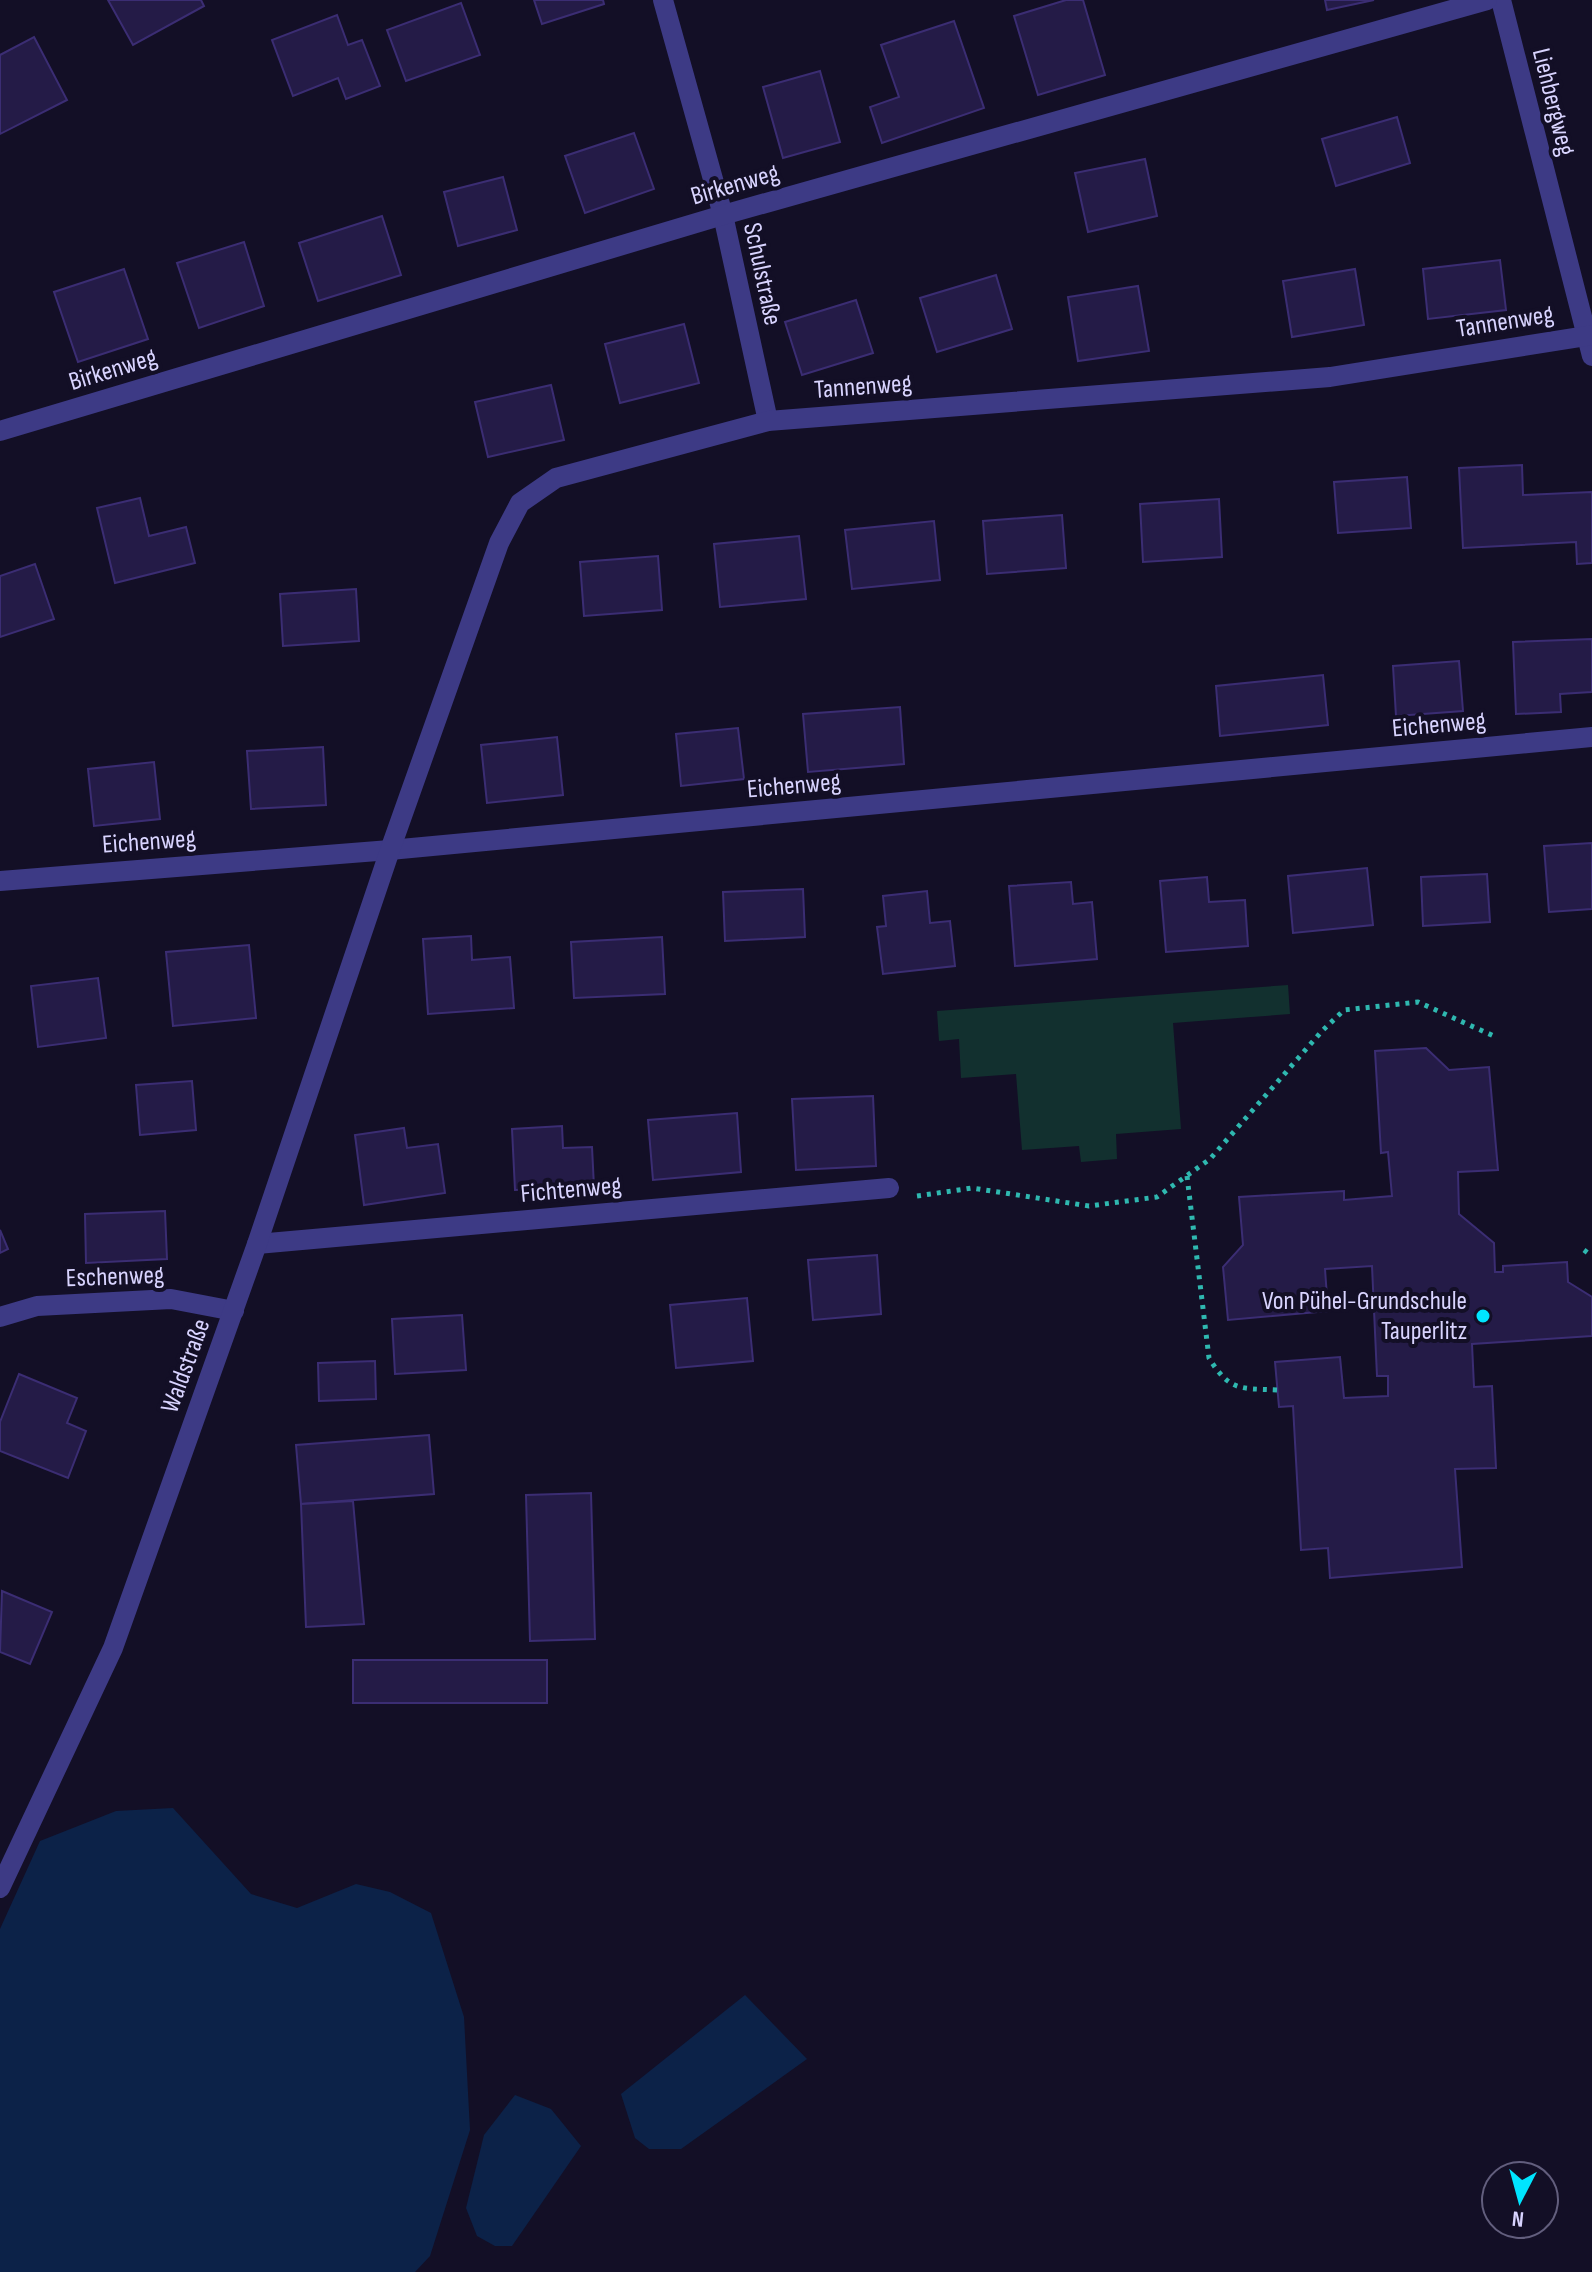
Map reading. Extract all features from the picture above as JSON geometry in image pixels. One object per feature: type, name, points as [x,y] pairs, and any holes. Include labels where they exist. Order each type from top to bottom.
[{"type":"street","name":"Schulstraße","points":[[663,0],[723,215],[768,421]]},
{"type":"street","name":"Birkenweg","points":[[0,431],[723,215],[1487,0]]},
{"type":"street","name":"Liehbergweg","points":[[1501,0],[1592,356]]},
{"type":"street","name":"Tannenweg","points":[[390,850],[499,543],[520,503],[556,478],[768,421],[1330,377],[1589,335]]},
{"type":"street","name":"Eichenweg","points":[[0,881],[390,850],[1592,737]]},
{"type":"street","name":"Waldstraße","points":[[0,1888],[113,1648],[234,1311],[390,850]]},
{"type":"street","name":"Fichtenweg","points":[[257,1244],[889,1188]]},
{"type":"street","name":"Eschenweg","points":[[0,1317],[37,1306],[171,1299],[234,1311]]},
{"type":"path","points":[[889,1188],[918,1197],[972,1188],[1089,1206],[1157,1197],[1210,1159],[1344,1010],[1418,1002],[1496,1037]]},
{"type":"path","points":[[1187,1176],[1209,1358],[1223,1380],[1242,1388],[1277,1390]]},
{"type":"path","points":[[1584,1250],[1592,1256]]},
{"type":"green space","points":[[1288,985],[1290,1014],[1173,1023],[1181,1129],[1116,1134],[1117,1159],[1081,1162],[1079,1146],[1022,1150],[1016,1074],[961,1078],[959,1039],[939,1041],[937,1011]]},
{"type":"water","points":[[173,1808],[251,1894],[297,1908],[356,1884],[390,1892],[431,1913],[464,2017],[470,2130],[430,2256],[415,2272],[0,2272],[0,1929],[40,1841],[116,1811]]},
{"type":"water","points":[[745,1995],[807,2059],[681,2149],[649,2149],[635,2138],[621,2094]]},
{"type":"water","points":[[515,2095],[551,2109],[581,2146],[512,2246],[495,2246],[477,2236],[466,2208],[484,2135]]},
{"type":"building","points":[[108,0],[201,0],[204,6],[133,45]]},
{"type":"building","points":[[534,0],[603,0],[604,4],[542,24]]},
{"type":"building","points":[[1066,0],[1083,0],[1105,75],[1038,95],[1014,16]]},
{"type":"building","points":[[1325,0],[1374,0],[1327,10]]},
{"type":"building","points":[[461,3],[480,55],[406,81],[387,30]]},
{"type":"building","points":[[337,15],[348,45],[362,40],[380,86],[346,99],[338,78],[293,96],[272,40]]},
{"type":"building","points":[[954,21],[984,108],[882,143],[870,107],[899,97],[881,45]]},
{"type":"building","points":[[34,37],[67,100],[0,134],[0,55]]},
{"type":"building","points":[[820,71],[840,142],[783,158],[763,87]]},
{"type":"building","points":[[1397,117],[1410,163],[1336,186],[1322,139]]},
{"type":"building","points":[[634,133],[654,189],[585,213],[565,156]]},
{"type":"building","points":[[1145,159],[1157,216],[1088,232],[1075,173]]},
{"type":"building","points":[[503,177],[517,230],[458,246],[444,192]]},
{"type":"building","points":[[382,216],[401,275],[318,301],[299,243]]},
{"type":"building","points":[[244,242],[264,306],[199,328],[177,263]]},
{"type":"building","points":[[1500,260],[1506,310],[1428,319],[1423,269]]},
{"type":"building","points":[[124,269],[148,339],[78,362],[54,292]]},
{"type":"building","points":[[1355,269],[1364,325],[1292,337],[1283,281]]},
{"type":"building","points":[[996,275],[1012,329],[937,352],[920,298]]},
{"type":"building","points":[[1138,286],[1149,351],[1078,361],[1068,297]]},
{"type":"building","points":[[856,300],[873,353],[802,375],[785,322]]},
{"type":"building","points":[[684,324],[699,383],[620,403],[605,344]]},
{"type":"building","points":[[551,385],[564,440],[488,457],[475,402]]},
{"type":"building","points":[[1522,465],[1523,495],[1592,492],[1592,563],[1577,564],[1576,542],[1463,548],[1459,468]]},
{"type":"building","points":[[1407,477],[1411,528],[1338,533],[1334,482]]},
{"type":"building","points":[[140,498],[149,536],[186,527],[195,563],[115,583],[97,508]]},
{"type":"building","points":[[1219,499],[1222,557],[1143,562],[1140,504]]},
{"type":"building","points":[[1062,515],[1066,568],[987,574],[983,521]]},
{"type":"building","points":[[934,521],[940,580],[852,589],[845,530]]},
{"type":"building","points":[[799,536],[806,599],[720,607],[714,544]]},
{"type":"building","points":[[658,556],[662,610],[584,616],[580,562]]},
{"type":"building","points":[[35,564],[54,619],[0,637],[0,576]]},
{"type":"building","points":[[356,589],[359,641],[283,646],[280,594]]},
{"type":"building","points":[[1592,639],[1592,692],[1560,694],[1561,712],[1516,714],[1513,642]]},
{"type":"building","points":[[1459,661],[1463,711],[1396,716],[1393,666]]},
{"type":"building","points":[[1323,675],[1328,725],[1220,736],[1216,686]]},
{"type":"building","points":[[900,707],[904,764],[808,772],[803,714]]},
{"type":"building","points":[[738,728],[744,779],[681,786],[676,734]]},
{"type":"building","points":[[557,737],[563,795],[487,803],[481,745]]},
{"type":"building","points":[[323,747],[326,805],[251,809],[247,751]]},
{"type":"building","points":[[154,762],[160,819],[94,826],[88,769]]},
{"type":"building","points":[[1592,843],[1592,909],[1549,912],[1544,846]]},
{"type":"building","points":[[1367,868],[1373,925],[1293,933],[1288,876]]},
{"type":"building","points":[[1487,874],[1490,922],[1423,926],[1421,877]]},
{"type":"building","points":[[1207,877],[1209,902],[1245,900],[1248,946],[1166,952],[1160,881]]},
{"type":"building","points":[[1071,882],[1073,904],[1092,902],[1097,959],[1015,966],[1009,886]]},
{"type":"building","points":[[803,889],[805,937],[725,941],[723,892]]},
{"type":"building","points":[[927,891],[930,923],[950,921],[955,966],[883,974],[877,927],[886,926],[883,896]]},
{"type":"building","points":[[471,936],[472,960],[510,957],[514,1008],[428,1014],[423,939]]},
{"type":"building","points":[[662,937],[665,994],[574,998],[571,942]]},
{"type":"building","points":[[249,945],[256,1018],[173,1026],[166,952]]},
{"type":"building","points":[[98,978],[106,1038],[38,1047],[31,986]]},
{"type":"building","name":"Von Pühel-Grundschule Tauperlitz","points":[[1426,1048],[1449,1070],[1489,1067],[1498,1170],[1458,1172],[1459,1214],[1494,1243],[1495,1272],[1503,1272],[1503,1266],[1567,1262],[1568,1282],[1592,1297],[1592,1336],[1472,1344],[1474,1387],[1492,1386],[1496,1468],[1455,1469],[1462,1567],[1330,1578],[1328,1548],[1301,1550],[1293,1406],[1279,1407],[1275,1362],[1340,1357],[1344,1398],[1388,1396],[1388,1376],[1377,1376],[1372,1266],[1325,1269],[1328,1311],[1228,1320],[1223,1267],[1243,1245],[1239,1197],[1344,1191],[1344,1200],[1392,1196],[1388,1152],[1381,1153],[1375,1051]]},
{"type":"building","points":[[192,1081],[196,1130],[140,1135],[136,1085]]},
{"type":"building","points":[[873,1096],[876,1166],[796,1170],[792,1099]]},
{"type":"building","points":[[737,1113],[741,1172],[653,1180],[648,1120]]},
{"type":"building","points":[[562,1126],[563,1148],[592,1147],[594,1187],[515,1190],[512,1129]]},
{"type":"building","points":[[404,1128],[407,1148],[438,1144],[445,1193],[364,1205],[355,1135]]},
{"type":"building","points":[[165,1211],[167,1259],[86,1263],[85,1214]]},
{"type":"building","points":[[0,1230],[8,1249],[0,1253]]},
{"type":"building","points":[[877,1255],[881,1314],[813,1320],[808,1260]]},
{"type":"building","points":[[747,1298],[753,1361],[676,1368],[670,1305]]},
{"type":"building","points":[[462,1315],[466,1370],[395,1374],[392,1319]]},
{"type":"building","points":[[375,1361],[376,1399],[319,1401],[318,1363]]},
{"type":"building","points":[[19,1374],[77,1398],[67,1423],[86,1431],[68,1478],[0,1451],[0,1422]]},
{"type":"building","points":[[429,1435],[434,1494],[301,1504],[296,1445]]},
{"type":"building","points":[[591,1493],[595,1639],[530,1641],[526,1495]]},
{"type":"building","points":[[353,1501],[364,1624],[306,1627],[301,1504]]},
{"type":"building","points":[[2,1591],[52,1612],[30,1664],[0,1652]]},
{"type":"building","points":[[353,1660],[547,1660],[547,1703],[353,1703]]},
{"type":"place","name":"Von Pühel-Grundschule Tauperlitz","points":[[1483,1316]]}]
